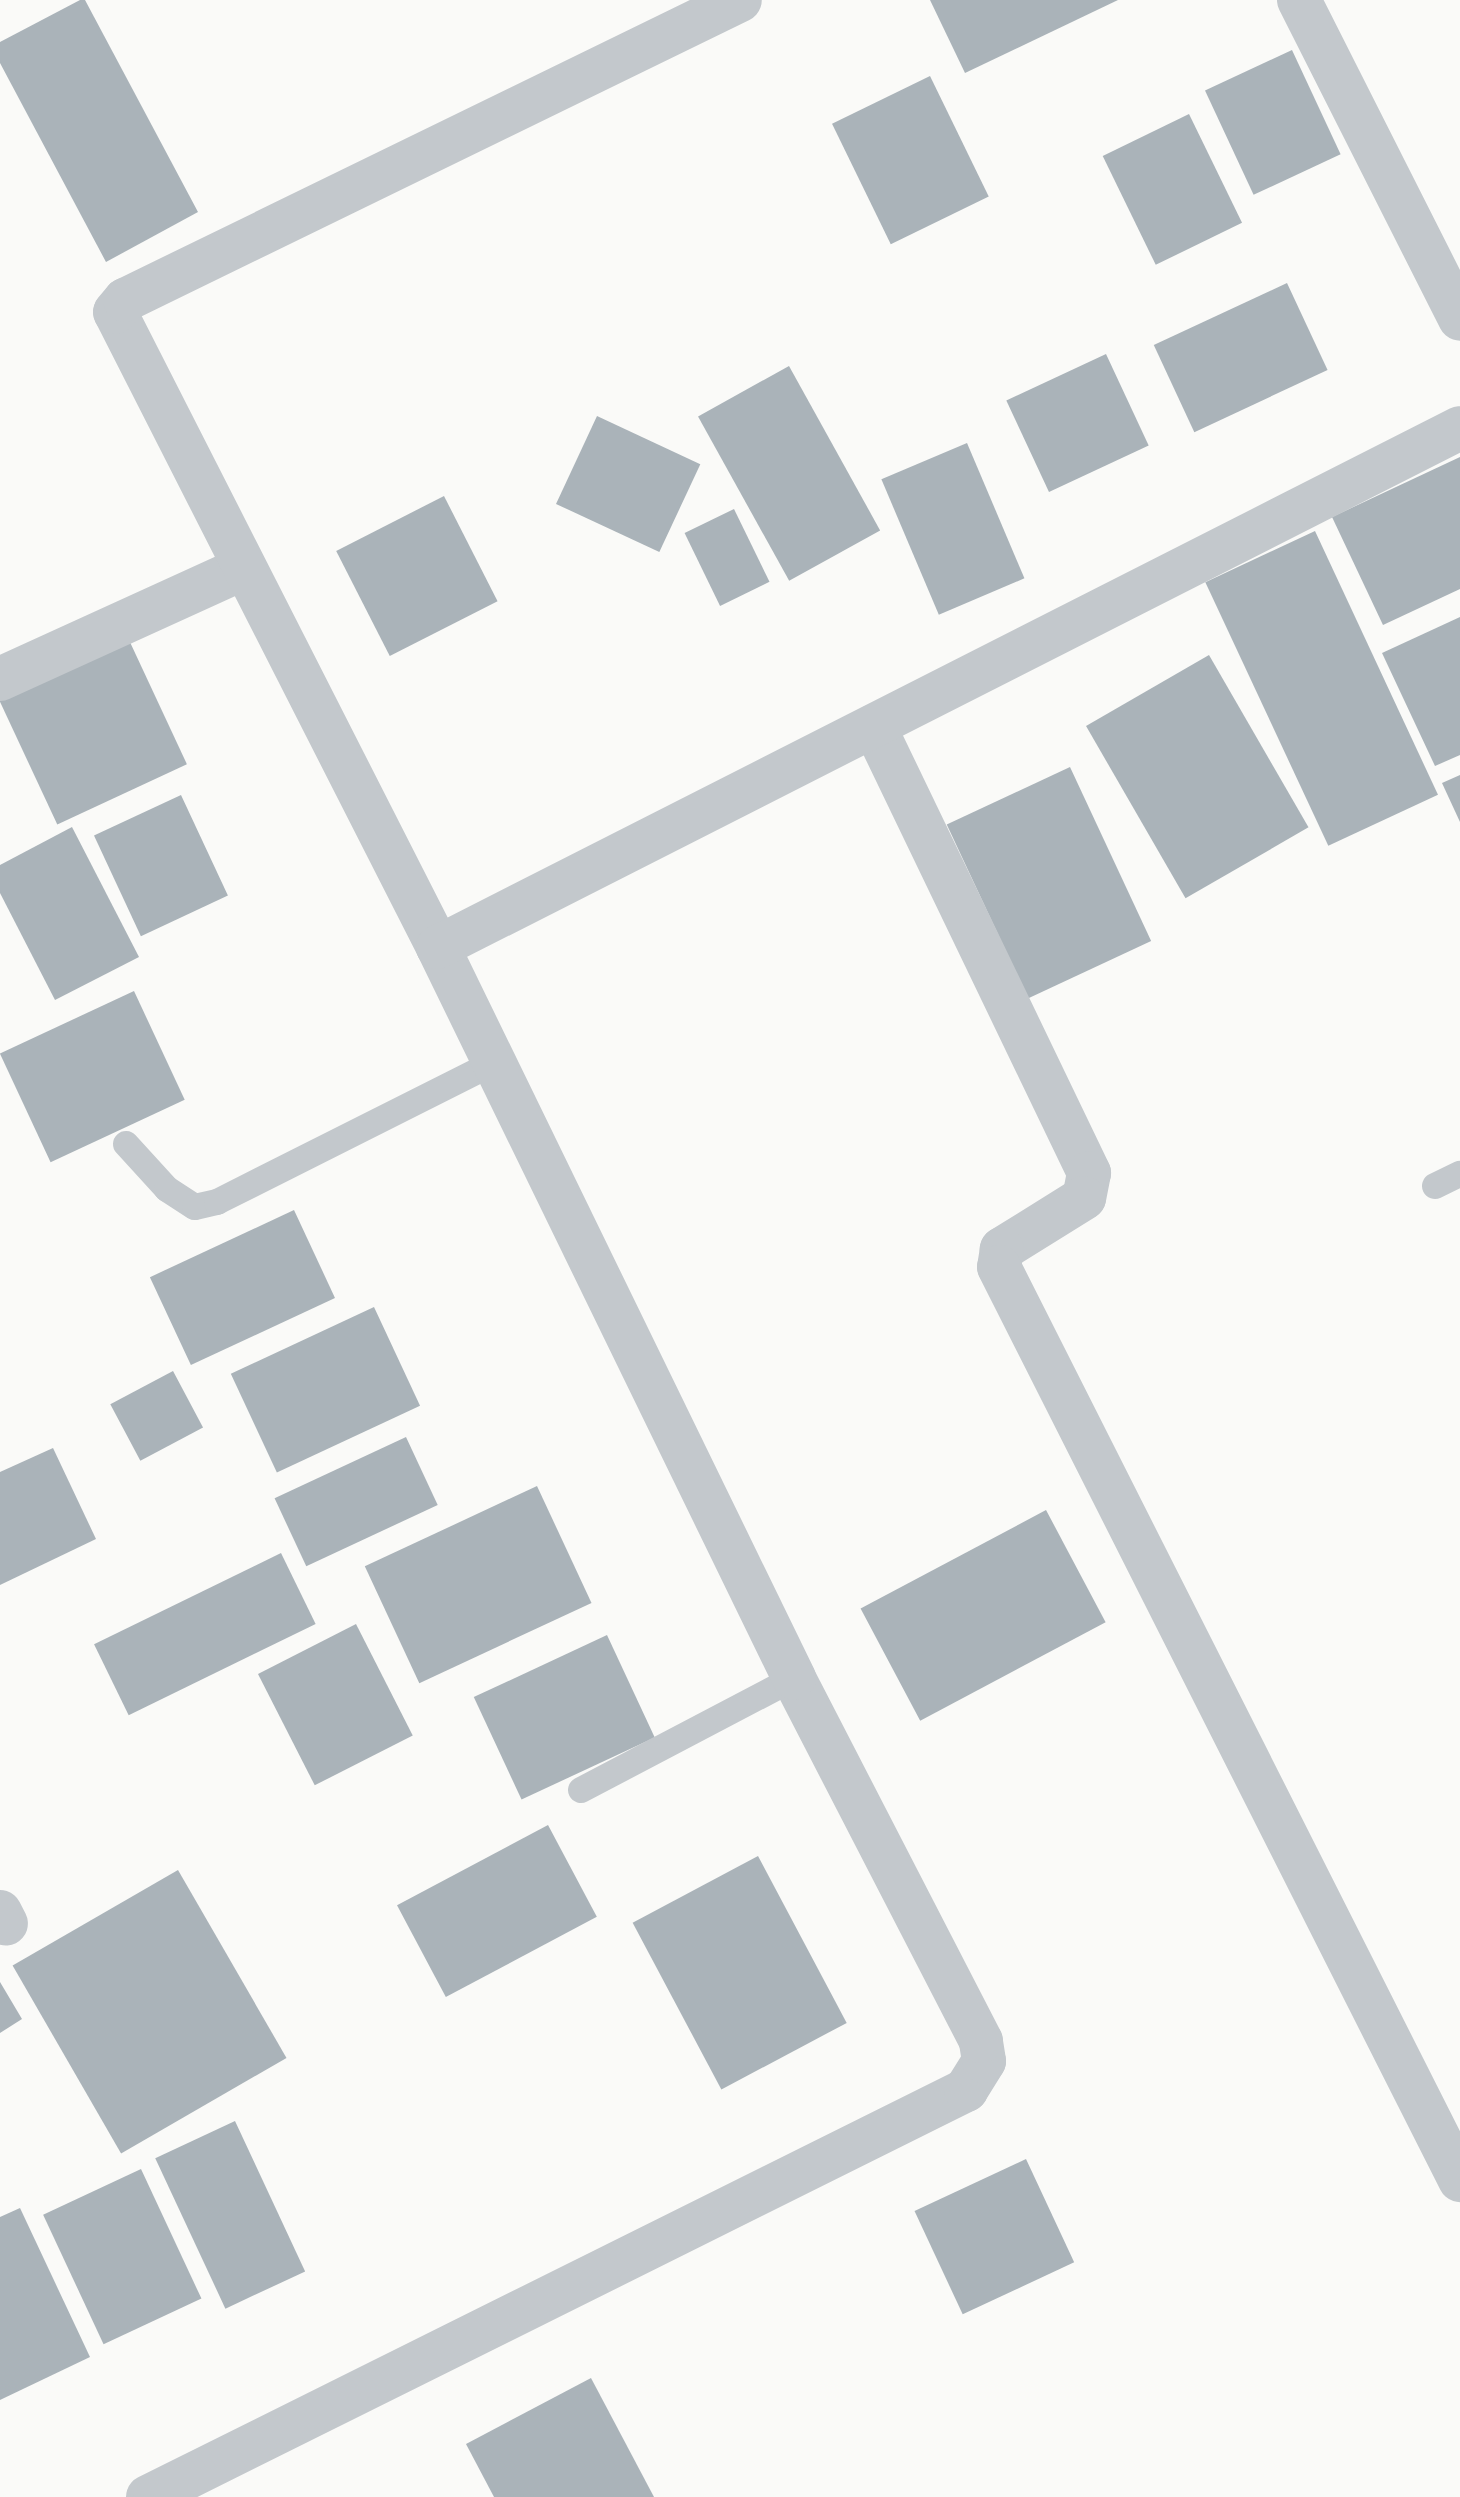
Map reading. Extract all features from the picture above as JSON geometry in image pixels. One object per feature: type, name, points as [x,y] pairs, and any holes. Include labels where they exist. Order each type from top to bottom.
[{"type":"street","points":[[148,2497],[966,2090],[977,2078],[984,2061],[981,2041],[794,1678],[438,947],[116,317],[118,306],[740,0]]},
{"type":"street","points":[[1299,0],[1460,319]]},
{"type":"street","points":[[438,947],[1460,428]]},
{"type":"street","points":[[0,679],[244,568]]},
{"type":"street","points":[[874,726],[1089,1173],[1091,1187],[1084,1198],[1002,1249],[999,1267],[1460,2180]]},
{"type":"lane","points":[[126,1144],[167,1189],[195,1207],[217,1202],[493,1063]]},
{"type":"lane","points":[[1435,1186],[1460,1174]]},
{"type":"lane","points":[[581,1790],[794,1678]]},
{"type":"building","points":[[85,0],[198,212],[106,262],[0,63],[0,42]]},
{"type":"building","points":[[930,0],[1118,0],[965,73]]},
{"type":"building","points":[[1292,50],[1341,154],[1254,195],[1205,91]]},
{"type":"building","points":[[930,76],[989,196],[891,244],[832,124]]},
{"type":"building","points":[[1189,114],[1242,223],[1156,265],[1103,156]]},
{"type":"building","points":[[1287,283],[1328,370],[1194,432],[1154,345]]},
{"type":"building","points":[[1106,354],[1149,446],[1049,492],[1006,400]]},
{"type":"building","points":[[789,366],[880,530],[789,581],[698,416]]},
{"type":"building","points":[[597,416],[700,464],[659,552],[556,504]]},
{"type":"building","points":[[967,443],[1024,578],[939,615],[881,479]]},
{"type":"building","points":[[1460,457],[1460,589],[1383,625],[1332,517]]},
{"type":"building","points":[[444,496],[498,601],[390,656],[336,551]]},
{"type":"building","points":[[734,509],[770,582],[720,606],[685,533]]},
{"type":"building","points":[[1315,531],[1438,795],[1328,846],[1205,582]]},
{"type":"building","points":[[1460,617],[1460,755],[1435,766],[1382,653]]},
{"type":"building","points":[[129,640],[187,764],[57,825],[0,700]]},
{"type":"building","points":[[1209,655],[1308,827],[1186,898],[1086,726]]},
{"type":"building","points":[[1070,767],[1151,941],[1028,998],[947,824]]},
{"type":"building","points":[[1460,775],[1460,822],[1442,783]]},
{"type":"building","points":[[181,795],[228,896],[141,936],[94,836]]},
{"type":"building","points":[[72,827],[139,957],[55,1000],[0,893],[0,865]]},
{"type":"building","points":[[134,991],[185,1100],[51,1162],[0,1053]]},
{"type":"building","points":[[294,1210],[335,1298],[191,1365],[150,1277]]},
{"type":"building","points":[[374,1307],[420,1406],[277,1473],[231,1374]]},
{"type":"building","points":[[173,1371],[203,1428],[140,1461],[110,1404]]},
{"type":"building","points":[[406,1437],[438,1505],[306,1566],[275,1498]]},
{"type":"building","points":[[53,1448],[96,1539],[0,1585],[0,1472]]},
{"type":"building","points":[[537,1486],[592,1603],[419,1683],[365,1566]]},
{"type":"building","points":[[1046,1510],[1106,1622],[920,1721],[861,1609]]},
{"type":"building","points":[[281,1553],[316,1624],[129,1715],[94,1644]]},
{"type":"building","points":[[356,1624],[413,1735],[315,1785],[258,1674]]},
{"type":"building","points":[[607,1635],[655,1737],[522,1800],[474,1697]]},
{"type":"building","points":[[548,1825],[597,1917],[446,1997],[397,1905]]},
{"type":"building","points":[[758,1856],[847,2023],[721,2090],[633,1923]]},
{"type":"building","points":[[178,1870],[286,2058],[121,2153],[13,1966]]},
{"type":"building","points":[[0,1982],[22,2019],[0,2033]]},
{"type":"building","points":[[235,2121],[305,2271],[225,2309],[155,2158]]},
{"type":"building","points":[[1026,2159],[1074,2262],[963,2314],[915,2211]]},
{"type":"building","points":[[141,2169],[201,2299],[104,2344],[43,2215]]},
{"type":"building","points":[[20,2208],[90,2357],[0,2400],[0,2217]]},
{"type":"building","points":[[591,2378],[654,2497],[494,2497],[466,2444]]}]
